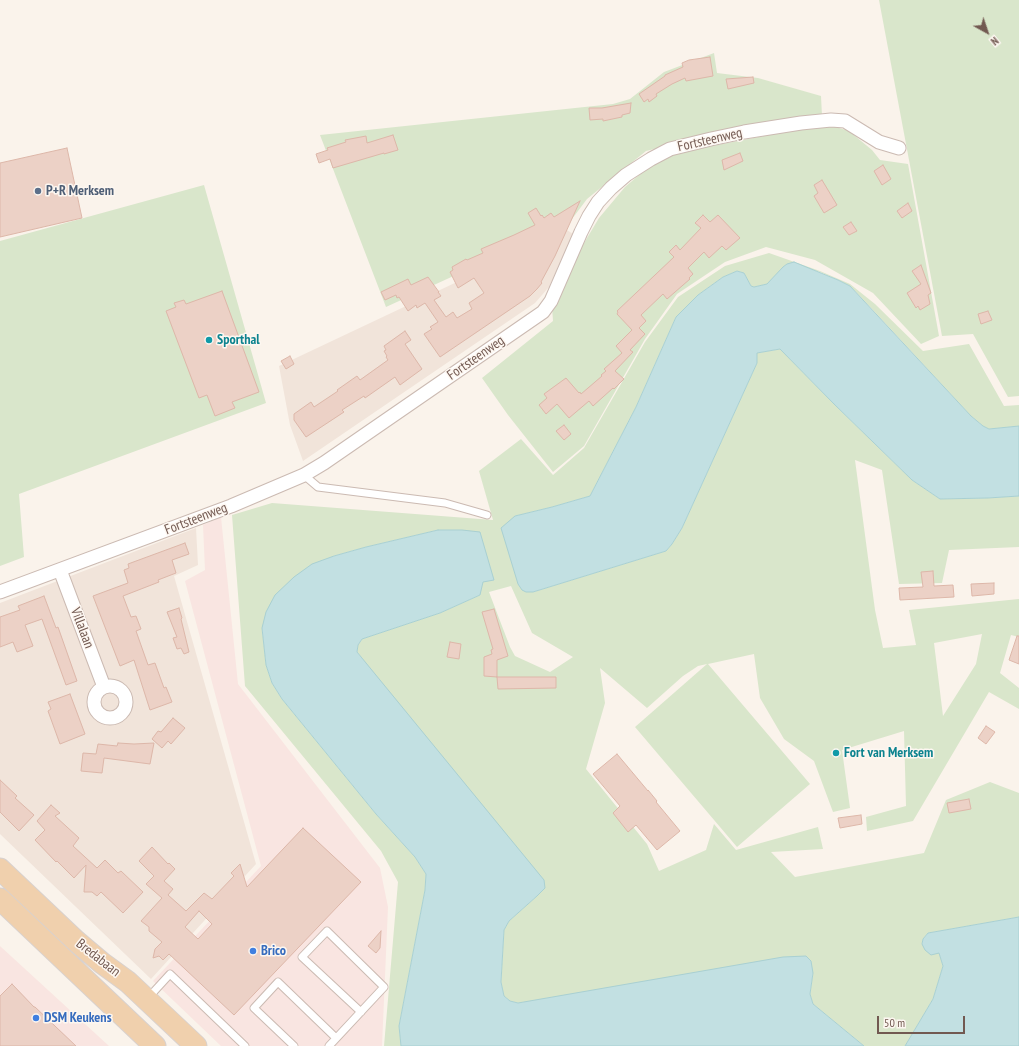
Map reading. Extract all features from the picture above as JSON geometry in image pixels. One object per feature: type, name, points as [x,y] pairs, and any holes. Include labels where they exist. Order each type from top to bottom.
[{"type":"main road","name":"Bredabaan","points":[[0,869],[76,941],[128,982],[196,1046]]},
{"type":"main road","name":"Bredabaan","points":[[0,899],[156,1046]]},
{"type":"main road","points":[[156,1046],[155,1035],[162,1027],[169,1025],[181,1031]]},
{"type":"street","name":"Fortsteenweg","points":[[0,592],[231,506],[304,476],[543,312],[551,301],[581,232],[598,202],[626,175],[670,149],[744,132],[831,120],[845,122],[879,142],[899,148]]},
{"type":"street","name":"Villalaan","points":[[60,570],[104,687]]},
{"type":"lane","points":[[304,476],[318,487],[445,503],[487,515]]},
{"type":"lane","points":[[329,1046],[336,1038],[361,1012],[384,987],[327,931],[302,957],[361,1012]]},
{"type":"lane","points":[[146,999],[170,974],[245,1046]]},
{"type":"lane","points":[[294,1046],[254,1008],[278,982],[336,1038]]},
{"type":"shaded area","points":[[567,230],[573,234],[549,287],[535,303],[303,461],[290,425],[279,366]]},
{"type":"shaded area","points":[[221,517],[238,684],[380,868],[388,907],[382,1046],[221,1046],[153,981],[261,866],[185,581],[205,570],[203,525]]},
{"type":"shaded area","points":[[196,528],[198,565],[174,576],[256,864],[151,979],[0,834],[0,603]]},
{"type":"shaded area","points":[[0,946],[109,1046],[0,1046]]},
{"type":"green space","points":[[879,0],[1019,0],[1019,396],[1008,397],[973,334],[942,336]]},
{"type":"green space","points":[[714,53],[717,73],[758,78],[821,96],[822,116],[734,130],[646,151],[587,199],[569,223],[386,307],[320,135],[613,104],[630,99],[664,72]]},
{"type":"green space","points":[[826,124],[849,131],[872,150],[880,160],[908,164],[939,336],[921,344],[873,293],[815,260],[766,247],[725,262],[677,294],[645,339],[584,446],[553,472],[508,415],[482,378],[553,321],[552,307],[578,253],[599,218],[625,187],[645,170],[670,154]]},
{"type":"green space","points":[[204,185],[266,403],[19,494],[24,557],[0,566],[0,241]]},
{"type":"green space","points":[[769,253],[820,271],[850,284],[875,304],[923,351],[969,344],[1004,406],[1019,405],[1019,426],[989,429],[983,426],[971,416],[850,286],[820,272],[787,264],[767,284],[754,287],[751,286],[744,273],[737,271],[723,277],[698,295],[676,317],[636,407],[590,496],[515,516],[526,592],[533,592],[666,551],[682,528],[757,363],[757,353],[780,349],[912,480],[940,499],[1019,496],[1019,547],[949,550],[942,583],[899,584],[882,470],[855,460],[875,610],[883,648],[916,645],[909,610],[1019,599],[1019,637],[1011,635],[1000,673],[1019,688],[1019,709],[989,692],[913,821],[867,831],[866,817],[906,806],[904,731],[842,750],[850,808],[833,812],[814,761],[784,739],[760,698],[754,654],[708,664],[810,784],[737,847],[635,727],[707,664],[698,666],[683,676],[647,708],[600,668],[605,703],[586,769],[647,844],[659,871],[706,850],[714,824],[736,850],[818,827],[823,849],[771,852],[795,877],[924,853],[946,800],[990,782],[1019,793],[1019,917],[928,933],[923,939],[922,944],[939,952],[943,966],[933,999],[905,1046],[864,1046],[813,1004],[810,994],[813,973],[518,1003],[510,1001],[504,996],[501,982],[504,930],[509,921],[537,896],[357,652],[358,645],[362,639],[440,613],[480,595],[462,530],[438,530],[334,556],[262,628],[266,665],[272,683],[282,699],[376,814],[415,857],[426,874],[425,890],[399,1026],[401,1046],[384,1046],[398,882],[381,851],[245,686],[232,515],[272,503],[493,520],[479,471],[521,439],[553,475],[584,448],[645,342],[678,297],[725,266]],"holes":[[[511,586],[532,633],[573,657],[550,672],[515,656],[510,647],[489,592]],[[982,634],[976,664],[943,716],[934,643]]]},
{"type":"water","points":[[794,262],[850,286],[971,416],[983,426],[989,429],[1019,426],[1019,496],[940,499],[912,480],[780,349],[757,353],[757,363],[682,528],[666,551],[533,592],[526,592],[522,590],[518,584],[501,528],[515,516],[590,496],[636,407],[676,317],[698,295],[723,277],[737,271],[744,273],[751,286],[754,287],[767,284],[783,267]]},
{"type":"water","points":[[438,530],[480,532],[494,580],[483,582],[480,595],[440,613],[362,639],[358,645],[357,652],[544,880],[545,888],[509,921],[504,930],[501,982],[504,996],[510,1001],[518,1003],[783,957],[806,956],[811,961],[813,973],[810,994],[813,1004],[864,1046],[401,1046],[399,1026],[425,890],[426,874],[415,857],[376,814],[282,699],[272,683],[266,665],[262,628],[266,612],[275,595],[294,577],[312,564],[366,547]]},
{"type":"water","points":[[1019,917],[1019,1046],[905,1046],[933,999],[943,966],[939,953],[931,955],[925,950],[922,944],[923,939],[928,933]]},
{"type":"building","points":[[710,57],[713,76],[686,81],[685,78],[656,94],[657,96],[649,102],[648,99],[644,102],[639,94],[665,75],[683,67],[682,63],[689,60]]},
{"type":"building","points":[[753,77],[754,83],[728,89],[726,79]]},
{"type":"building","points":[[631,103],[630,113],[622,115],[622,117],[603,121],[603,119],[590,120],[589,108],[602,108]]},
{"type":"building","points":[[393,135],[398,150],[333,168],[330,159],[319,163],[316,154],[328,150],[327,148],[346,142],[345,140],[366,136],[367,143]]},
{"type":"building","name":"P+R Merksem","points":[[67,148],[82,218],[0,237],[0,163]]},
{"type":"building","points":[[740,153],[743,161],[724,170],[722,160]]},
{"type":"building","points":[[883,165],[891,179],[882,185],[874,171]]},
{"type":"building","points":[[822,180],[837,205],[824,213],[814,196],[818,193],[814,185]]},
{"type":"building","points":[[580,201],[555,256],[541,282],[542,283],[537,289],[530,296],[440,357],[424,334],[432,329],[430,327],[438,322],[425,303],[417,308],[416,305],[408,311],[399,297],[397,298],[396,295],[385,300],[381,292],[408,279],[411,285],[428,277],[441,296],[434,300],[446,317],[453,312],[457,318],[472,309],[469,303],[484,293],[474,278],[458,288],[450,272],[453,270],[452,267],[466,259],[467,260],[483,253],[481,249],[535,225],[528,213],[536,208],[544,218],[551,213],[554,217]]},
{"type":"building","points":[[908,203],[912,211],[902,218],[897,211]]},
{"type":"building","points":[[703,215],[710,222],[718,215],[740,238],[726,250],[722,246],[709,258],[704,252],[688,268],[693,274],[689,278],[690,279],[667,299],[663,294],[641,315],[646,321],[639,328],[645,334],[630,350],[633,352],[615,371],[624,379],[614,389],[613,388],[593,406],[589,401],[569,418],[557,404],[546,414],[539,405],[547,398],[544,394],[566,378],[581,394],[602,376],[601,375],[606,371],[604,369],[622,353],[616,346],[632,330],[617,314],[617,311],[674,257],[669,252],[676,245],[680,250],[701,228],[695,223]]},
{"type":"building","points":[[851,222],[857,231],[849,235],[843,227]]},
{"type":"building","points":[[921,265],[931,293],[928,295],[930,304],[920,310],[918,306],[916,308],[907,293],[921,284],[912,271]]},
{"type":"building","name":"Sporthal","points":[[222,291],[259,392],[232,402],[235,408],[215,416],[207,395],[199,398],[166,311],[176,307],[174,303],[184,300],[186,304]]},
{"type":"building","points":[[988,311],[992,320],[981,324],[978,314]]},
{"type":"building","points":[[405,331],[411,340],[405,344],[422,369],[400,385],[395,377],[365,398],[364,396],[342,410],[344,412],[306,437],[294,420],[294,414],[311,402],[314,407],[357,376],[360,380],[388,360],[384,351],[386,350],[384,346]]},
{"type":"building","points":[[290,356],[294,364],[286,369],[281,361]]},
{"type":"building","points":[[564,425],[571,434],[564,440],[556,431]]},
{"type":"building","points":[[185,543],[189,554],[172,560],[176,573],[158,580],[159,582],[123,596],[131,617],[136,616],[141,629],[136,631],[148,665],[155,663],[164,688],[166,687],[172,702],[150,710],[134,660],[120,666],[93,596],[128,583],[124,570],[129,568],[128,564]]},
{"type":"building","points":[[933,571],[934,586],[953,585],[954,597],[900,600],[899,588],[923,587],[921,572]]},
{"type":"building","points":[[994,583],[994,594],[972,596],[971,584]]},
{"type":"building","points":[[44,596],[56,628],[58,627],[77,681],[66,685],[42,619],[25,625],[33,646],[17,652],[13,642],[0,647],[0,617],[20,610],[18,606]]},
{"type":"building","points":[[179,608],[189,652],[184,654],[181,648],[177,649],[173,638],[177,637],[167,612]]},
{"type":"building","points":[[494,609],[508,656],[497,660],[497,677],[484,676],[484,657],[492,654],[491,650],[493,649],[482,612]]},
{"type":"building","points":[[1017,636],[1019,636],[1019,664],[1009,660]]},
{"type":"building","points":[[450,642],[461,644],[459,659],[447,657]]},
{"type":"building","points":[[497,677],[556,677],[556,688],[498,689]]},
{"type":"building","points":[[70,694],[85,734],[60,744],[48,711],[51,709],[48,702]]},
{"type":"building","points":[[173,718],[185,728],[171,744],[168,741],[162,748],[152,739],[158,731],[161,732]]},
{"type":"building","points":[[986,726],[995,732],[986,744],[978,738]]},
{"type":"building","points":[[118,743],[154,743],[150,764],[104,758],[102,773],[81,771],[83,753],[96,754],[98,744],[117,746]]},
{"type":"building","points":[[617,754],[680,831],[657,850],[636,825],[628,832],[613,813],[620,806],[593,774]]},
{"type":"building","points":[[0,780],[17,796],[15,798],[34,815],[19,831],[0,812]]},
{"type":"building","points":[[969,799],[971,809],[949,813],[947,803]]},
{"type":"building","points":[[51,805],[60,813],[55,816],[79,838],[73,846],[97,868],[105,860],[118,873],[121,871],[143,892],[123,913],[101,892],[97,896],[92,892],[84,892],[86,865],[74,878],[35,840],[45,830],[37,821]]},
{"type":"building","points":[[861,815],[862,824],[840,828],[838,818]]},
{"type":"building","points":[[303,828],[361,882],[234,1015],[169,954],[163,960],[159,956],[153,958],[155,949],[162,942],[149,931],[149,927],[141,921],[162,898],[146,884],[154,876],[139,861],[152,847],[168,864],[169,863],[175,869],[164,881],[173,889],[168,895],[186,911],[204,893],[212,899],[234,876],[231,873],[240,864],[247,887]],"holes":[[[199,911],[212,924],[198,939],[185,927]]]},
{"type":"building","points":[[381,931],[380,948],[376,953],[368,946]]},
{"type":"building","points":[[12,984],[34,1007],[76,1046],[0,1046],[0,996]]},
{"type":"place","name":"P+R Merksem","points":[[38,191]]},
{"type":"place","name":"Sporthal","points":[[209,340]]},
{"type":"place","name":"Fort van Merksem","points":[[836,753]]},
{"type":"place","name":"Brico","points":[[253,951]]},
{"type":"place","name":"DSM Keukens","points":[[36,1018]]}]
